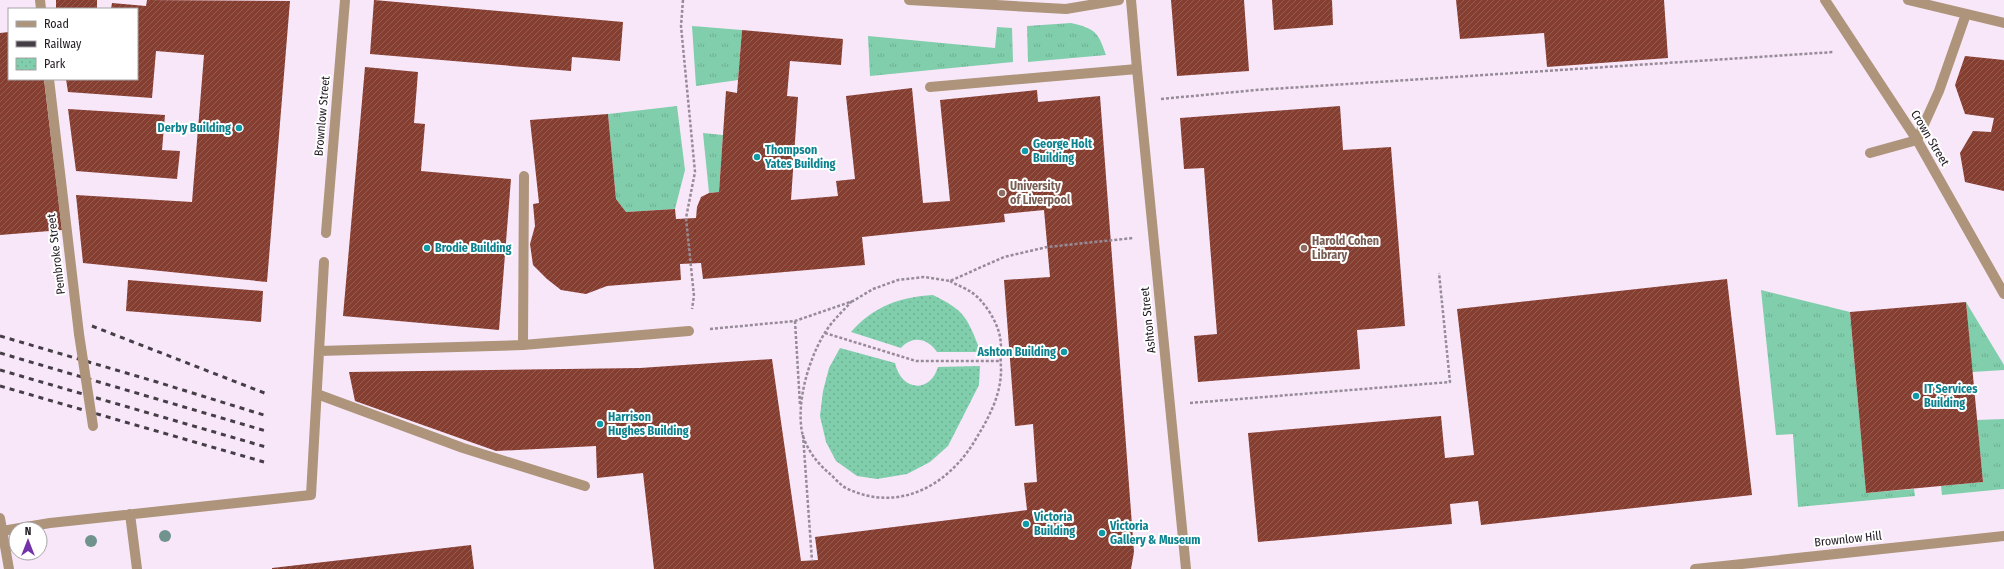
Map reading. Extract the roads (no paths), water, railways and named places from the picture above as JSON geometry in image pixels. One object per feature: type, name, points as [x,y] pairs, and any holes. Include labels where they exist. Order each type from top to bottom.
[{"type":"street","name":"Brownlow Street","points":[[326,233],[345,0]]},
{"type":"street","points":[[909,0],[1066,9],[1119,0]]},
{"type":"street","name":"Ashton Street","points":[[1131,0],[1186,569]]},
{"type":"street","name":"Crown Street","points":[[1825,0],[1918,140],[2004,294]]},
{"type":"street","points":[[1908,0],[2004,23]]},
{"type":"street","points":[[1870,152],[1918,140],[1938,92],[1966,14]]},
{"type":"street","points":[[930,87],[1137,69]]},
{"type":"street","name":"Pembroke Street","points":[[49,80],[79,334],[93,426]]},
{"type":"street","points":[[523,345],[524,176]]},
{"type":"street","points":[[2,531],[50,523],[311,495],[324,262]]},
{"type":"street","points":[[319,351],[523,345],[689,331]]},
{"type":"street","points":[[316,394],[463,448],[585,486]]},
{"type":"street","points":[[130,514],[137,569]]},
{"type":"street","points":[[0,518],[9,569]]},
{"type":"street","name":"Brownlow Hill","points":[[1695,569],[2004,536]]},
{"type":"railway","points":[[92,326],[267,394]]},
{"type":"railway","points":[[0,336],[267,416]]},
{"type":"railway","points":[[0,353],[266,431]]},
{"type":"railway","points":[[0,370],[266,447]]},
{"type":"railway","points":[[0,386],[264,462]]},
{"type":"place","name":"Derby Building","points":[[239,128]]},
{"type":"place","name":"George Holt Building","points":[[1025,151]]},
{"type":"place","name":"Thompson Yates Building","points":[[757,157]]},
{"type":"place","name":"University of Liverpool","points":[[1002,193]]},
{"type":"place","name":"Brodie Building","points":[[427,248]]},
{"type":"place","name":"Harold Cohen Library","points":[[1304,248]]},
{"type":"place","name":"Ashton Building","points":[[1064,352]]},
{"type":"place","name":"IT Services Building","points":[[1916,396]]},
{"type":"place","name":"Harrison Hughes Building","points":[[600,424]]},
{"type":"place","name":"Victoria Building","points":[[1026,524]]},
{"type":"place","name":"Victoria Gallery & Museum","points":[[1102,533]]}]
